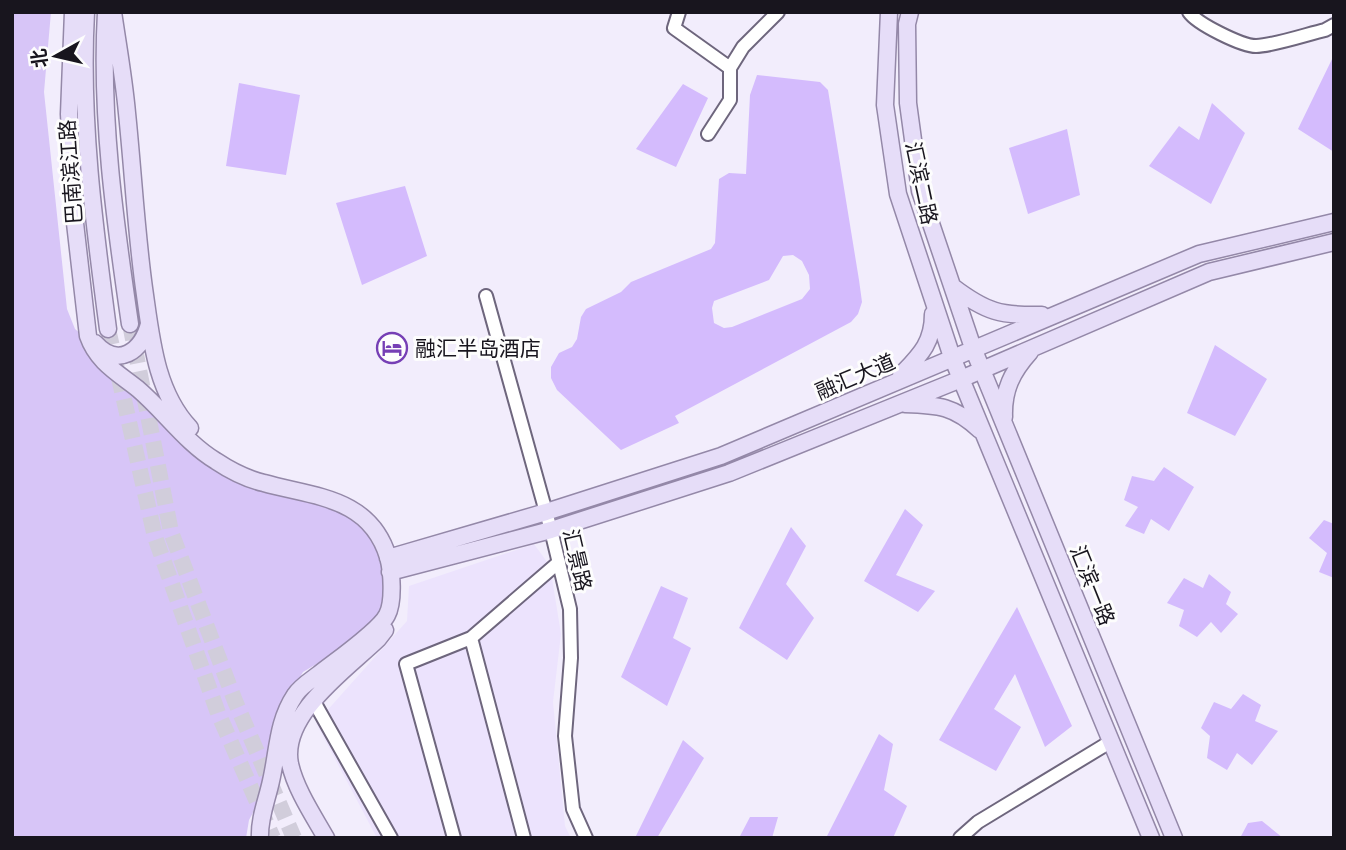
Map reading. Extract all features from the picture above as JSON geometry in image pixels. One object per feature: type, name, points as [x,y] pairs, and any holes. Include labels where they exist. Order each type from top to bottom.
[{"type":"main road","points":[[73,12],[69,114],[75,223],[88,336],[92,349],[99,359],[139,390],[195,446],[214,460],[234,472],[262,483],[329,498],[351,508],[368,522],[379,536],[393,564],[387,615],[366,636],[296,692],[283,716],[272,777],[259,823],[260,838]]},
{"type":"main road","name":"巴南滨江路","points":[[86,12],[86,114],[93,221],[108,329]]},
{"type":"main road","name":"巴南滨江路","points":[[106,12],[104,37],[108,137],[115,218],[130,324]]},
{"type":"main road","points":[[113,12],[127,110],[135,217],[149,322],[156,362],[168,396],[181,419],[201,439],[238,465],[266,476],[334,492],[372,516],[385,533],[393,564],[395,616],[378,639],[313,700],[295,725],[290,744],[290,764],[305,800],[326,838]]},
{"type":"main road","name":"汇滨二路","points":[[890,12],[885,105],[898,194],[952,357]]},
{"type":"main road","name":"汇滨二路","points":[[910,12],[907,24],[908,103],[920,191],[973,348]]},
{"type":"main road","name":"融汇大道","points":[[393,564],[721,456],[1199,254],[1334,222]]},
{"type":"main road","name":"融汇大道","points":[[393,564],[551,530],[729,472],[961,379],[1209,272],[1334,242]]},
{"type":"main road","points":[[953,287],[978,306],[998,313],[1051,315]]},
{"type":"main road","points":[[894,382],[925,348],[933,330],[932,301]]},
{"type":"main road","points":[[88,336],[105,352],[118,356],[140,345],[149,322]]},
{"type":"main road","name":"汇滨一路","points":[[973,348],[1174,838]]},
{"type":"main road","points":[[1005,426],[1004,401],[1008,384],[1017,366],[1033,348]]},
{"type":"main road","name":"汇滨一路","points":[[952,357],[1151,838]]},
{"type":"main road","points":[[899,404],[947,407],[965,416],[983,433]]},
{"type":"street","points":[[679,12],[674,28],[730,68]]},
{"type":"street","points":[[708,134],[730,100],[730,68],[743,47],[778,12]]},
{"type":"street","points":[[1189,12],[1192,18],[1220,33],[1255,46],[1325,30],[1334,25]]},
{"type":"street","name":"汇景路","points":[[486,296],[570,608],[571,645],[565,736],[573,809],[586,838]]},
{"type":"street","points":[[454,838],[406,664],[471,638],[559,562]]},
{"type":"street","points":[[471,638],[524,838]]},
{"type":"street","points":[[313,700],[391,838]]},
{"type":"street","points":[[960,838],[978,822],[1110,741]]},
{"type":"shaded area","points":[[12,12],[51,12],[44,92],[67,309],[75,329],[157,399],[184,441],[218,472],[265,491],[323,502],[349,516],[376,539],[387,584],[378,620],[355,641],[303,672],[289,695],[265,790],[249,820],[246,838],[12,838]]},
{"type":"shaded area","points":[[534,544],[550,566],[561,634],[553,702],[565,826],[571,838],[377,838],[316,723],[407,621],[409,586]]},
{"type":"building","points":[[1334,55],[1334,152],[1298,129]]},
{"type":"building","points":[[757,75],[820,82],[828,90],[862,302],[858,314],[851,322],[675,416],[679,423],[621,450],[557,390],[551,378],[551,367],[559,353],[572,347],[577,339],[581,317],[586,309],[621,292],[631,282],[711,249],[715,243],[719,179],[729,173],[746,174],[750,95]],"holes":[[[793,255],[802,261],[809,275],[810,289],[802,299],[732,327],[724,328],[714,323],[714,301],[769,280],[783,256]]]},
{"type":"building","points":[[239,83],[300,95],[286,175],[226,166]]},
{"type":"building","points":[[683,84],[708,98],[676,167],[636,149]]},
{"type":"building","points":[[1212,103],[1245,133],[1211,204],[1149,166],[1179,126],[1199,140]]},
{"type":"building","points":[[1067,129],[1080,195],[1028,214],[1009,148]]},
{"type":"building","points":[[405,186],[427,256],[362,285],[336,203]]},
{"type":"building","points":[[1215,345],[1267,379],[1235,436],[1187,413]]},
{"type":"building","points":[[1164,467],[1194,487],[1169,531],[1151,519],[1144,534],[1125,526],[1138,507],[1124,500],[1132,476],[1154,481]]},
{"type":"building","points":[[905,509],[923,525],[896,575],[935,591],[918,612],[864,581]]},
{"type":"building","points":[[1324,520],[1334,524],[1334,578],[1319,572],[1327,553],[1309,538]]},
{"type":"building","points":[[791,527],[806,546],[786,584],[814,618],[787,660],[739,628]]},
{"type":"building","points":[[1209,574],[1231,592],[1226,604],[1238,614],[1221,633],[1211,622],[1197,637],[1179,626],[1184,610],[1167,603],[1184,578],[1203,588]]},
{"type":"building","points":[[661,586],[688,598],[673,638],[691,648],[667,706],[621,677]]},
{"type":"building","points":[[1017,607],[1072,726],[1045,747],[1015,674],[994,709],[1021,727],[996,771],[939,740]]},
{"type":"building","points":[[1243,694],[1261,705],[1255,721],[1278,731],[1252,765],[1237,753],[1227,770],[1207,758],[1210,736],[1201,728],[1214,702],[1231,709]]},
{"type":"building","points":[[879,734],[893,744],[884,790],[907,806],[893,838],[826,838]]},
{"type":"building","points":[[683,740],[704,758],[657,838],[635,838]]},
{"type":"building","points":[[750,817],[778,817],[772,838],[739,838]]},
{"type":"building","points":[[1262,821],[1283,838],[1240,838],[1248,823]]},
{"type":"tunnel","points":[[130,324],[171,532],[235,701],[294,838]]},
{"type":"tunnel","points":[[108,329],[155,537],[218,713],[273,838]]},
{"type":"place","name":"融汇半岛酒店","points":[[392,348]]}]
